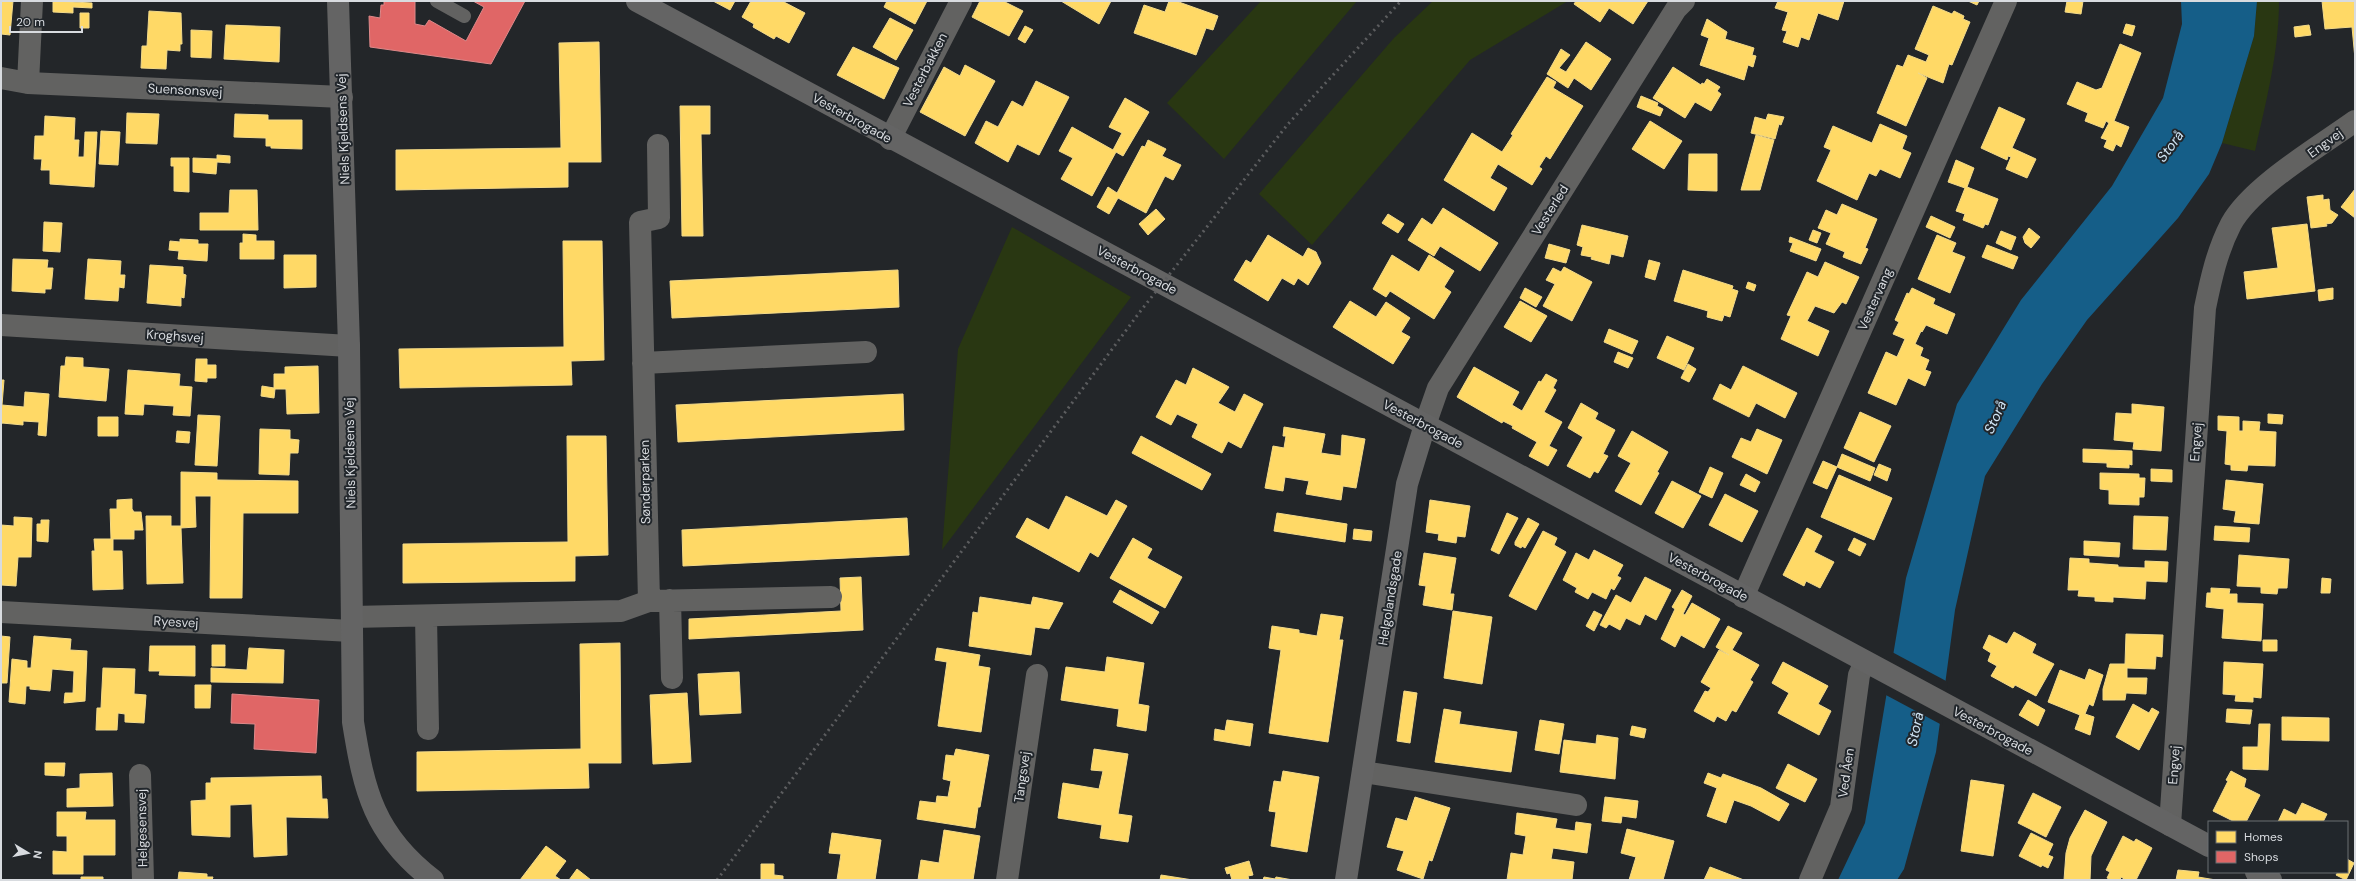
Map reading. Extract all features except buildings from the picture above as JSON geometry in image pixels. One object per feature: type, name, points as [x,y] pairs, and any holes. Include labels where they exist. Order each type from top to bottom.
[{"type":"street","points":[[28,83],[32,1]]},
{"type":"street","name":"Niels Kjeldsens Vej","points":[[338,1],[349,346],[353,722],[361,770],[373,810],[392,840],[417,868],[433,880]]},
{"type":"street","name":"Vesterbrogade","points":[[637,1],[890,139],[2208,845]]},
{"type":"street","name":"Vesterbakken","points":[[890,139],[961,1]]},
{"type":"street","name":"Vesterled","points":[[1425,425],[1438,388],[1676,9],[1684,1]]},
{"type":"street","name":"Vestervang","points":[[1743,597],[2006,1]]},
{"type":"street","name":"Suensonsvej","points":[[1,78],[28,83],[342,97]]},
{"type":"street","name":"Engvej","points":[[2170,825],[2205,308],[2214,265],[2232,223],[2256,192],[2355,122]]},
{"type":"street","name":"Sønderparken","points":[[649,600],[640,222],[659,218],[658,145]]},
{"type":"street","name":"Kroghsvej","points":[[1,325],[349,346]]},
{"type":"street","points":[[643,363],[866,352]]},
{"type":"street","name":"Helgolandsgade","points":[[1346,880],[1407,484],[1425,425]]},
{"type":"street","points":[[351,624],[426,616],[621,611],[649,600],[831,597]]},
{"type":"street","points":[[670,600],[672,678]]},
{"type":"street","name":"Ryesvej","points":[[1,612],[351,624]]},
{"type":"street","points":[[426,616],[428,729]]},
{"type":"street","name":"Ved Åen","points":[[1810,880],[1841,807],[1859,675],[1865,662]]},
{"type":"street","name":"Tangsvej","points":[[1007,880],[1037,675]]},
{"type":"street","points":[[1363,772],[1576,805]]},
{"type":"street","name":"Helgesensvej","points":[[140,775],[143,880]]},
{"type":"street","points":[[2258,873],[2271,880]]},
{"type":"lane","points":[[437,1],[464,16]]},
{"type":"green space","points":[[1261,1],[1357,1],[1224,159],[1167,103]]},
{"type":"green space","points":[[1433,1],[1568,1],[1470,60],[1312,245],[1259,194],[1394,38]]},
{"type":"green space","points":[[2257,1],[2279,1],[2277,39],[2274,58],[2255,151],[2222,143],[2254,36]]},
{"type":"green space","points":[[1012,227],[1131,297],[942,550],[958,349]]},
{"type":"water","name":"Storå","points":[[2181,1],[2257,1],[2254,36],[2222,143],[2209,174],[2178,218],[2087,320],[2042,384],[1985,476],[1955,610],[1936,752],[1904,869],[1897,880],[1838,880],[1865,823],[1906,578],[1957,404],[2021,300],[2112,186],[2163,98],[2182,24]]},
{"type":"pier","points":[[1892,652],[1948,682],[1942,725],[1884,694]]},
{"type":"railway","points":[[717,880],[1139,313],[1288,124],[1401,1]]}]
